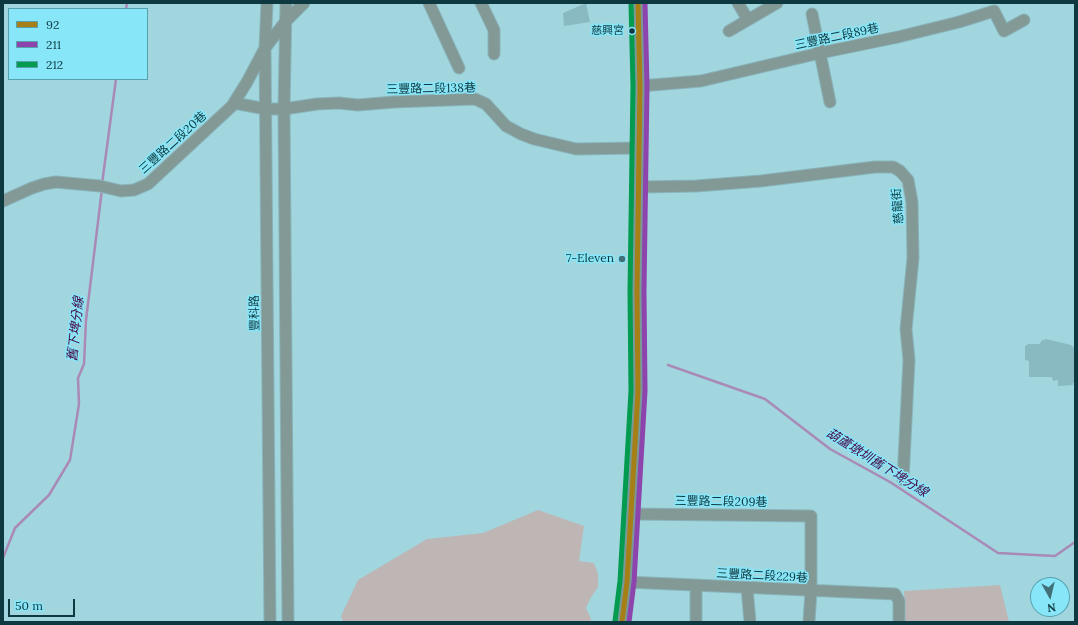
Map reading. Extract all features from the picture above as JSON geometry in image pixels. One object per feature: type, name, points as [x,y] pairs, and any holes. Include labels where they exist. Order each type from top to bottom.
[{"type":"main road","points":[[622,622],[627,582],[638,391],[637,284],[640,86],[638,3]]},
{"type":"street","name":"豐科路","points":[[267,3],[265,48],[270,622]]},
{"type":"street","points":[[286,3],[284,109],[288,622]]},
{"type":"street","name":"三豐路二段20巷","points":[[3,201],[38,186],[56,182],[100,186],[121,191],[134,190],[148,184],[214,124],[234,103],[265,48],[286,21],[304,3]]},
{"type":"street","points":[[429,3],[460,68]]},
{"type":"street","points":[[482,3],[494,30],[494,54]]},
{"type":"street","points":[[738,3],[748,20]]},
{"type":"street","points":[[730,31],[777,3]]},
{"type":"street","name":"三豐路二段89巷","points":[[640,86],[701,81],[820,53],[898,37],[959,22],[994,11],[1004,31],[1024,20]]},
{"type":"street","points":[[812,14],[830,102]]},
{"type":"street","name":"三豐路二段138巷","points":[[234,103],[266,109],[284,109],[317,104],[339,103],[358,105],[475,99],[486,104],[506,126],[521,134],[534,138],[582,149],[639,148]]},
{"type":"street","name":"慈龍街","points":[[639,187],[696,186],[761,181],[875,167],[893,167],[900,171],[908,180],[912,202],[913,258],[906,329],[909,360],[903,480]]},
{"type":"street","name":"三豐路二段209巷","points":[[631,514],[811,516],[811,591]]},
{"type":"street","name":"三豐路二段229巷","points":[[627,582],[895,594],[899,601],[899,622]]},
{"type":"street","points":[[696,585],[696,622]]},
{"type":"street","points":[[747,588],[750,622]]},
{"type":"street","points":[[809,622],[811,591]]},
{"type":"shaded area","points":[[538,510],[584,526],[579,561],[594,563],[598,574],[598,587],[586,608],[591,619],[590,622],[343,622],[341,616],[358,580],[427,539],[483,533]]},
{"type":"shaded area","points":[[1000,585],[1009,622],[905,622],[904,591]]},
{"type":"building","name":"慈興宮","points":[[586,3],[590,22],[564,26],[563,13]]},
{"type":"building","points":[[1046,339],[1071,345],[1075,348],[1075,383],[1073,383],[1073,385],[1058,386],[1058,380],[1053,381],[1052,377],[1029,377],[1029,361],[1025,360],[1025,346],[1028,344],[1040,344],[1041,341]]},
{"type":"waterway","name":"舊下埤分線","points":[[126,8],[127,3]]},
{"type":"waterway","name":"舊下埤分線","points":[[102,184],[116,80]]},
{"type":"waterway","name":"舊下埤分線","points":[[3,558],[15,528],[49,495],[70,460],[79,404],[78,378],[84,364],[86,320],[102,189]]},
{"type":"waterway","name":"葫蘆墩圳舊下埤分線","points":[[668,365],[765,399],[830,449],[890,482],[998,553],[1055,556],[1075,542]]},
{"type":"transit line","name":"212","points":[[615,621],[620,581],[631,391],[630,291],[633,86],[631,3]]},
{"type":"transit line","name":"92","points":[[622,622],[627,582],[638,391],[637,291],[640,86],[638,3]]},
{"type":"transit line","name":"211","points":[[629,622],[634,582],[645,391],[644,291],[647,86],[645,3]]},
{"type":"place","name":"慈興宮","points":[[632,31]]},
{"type":"place","name":"7-Eleven","points":[[622,259]]}]
